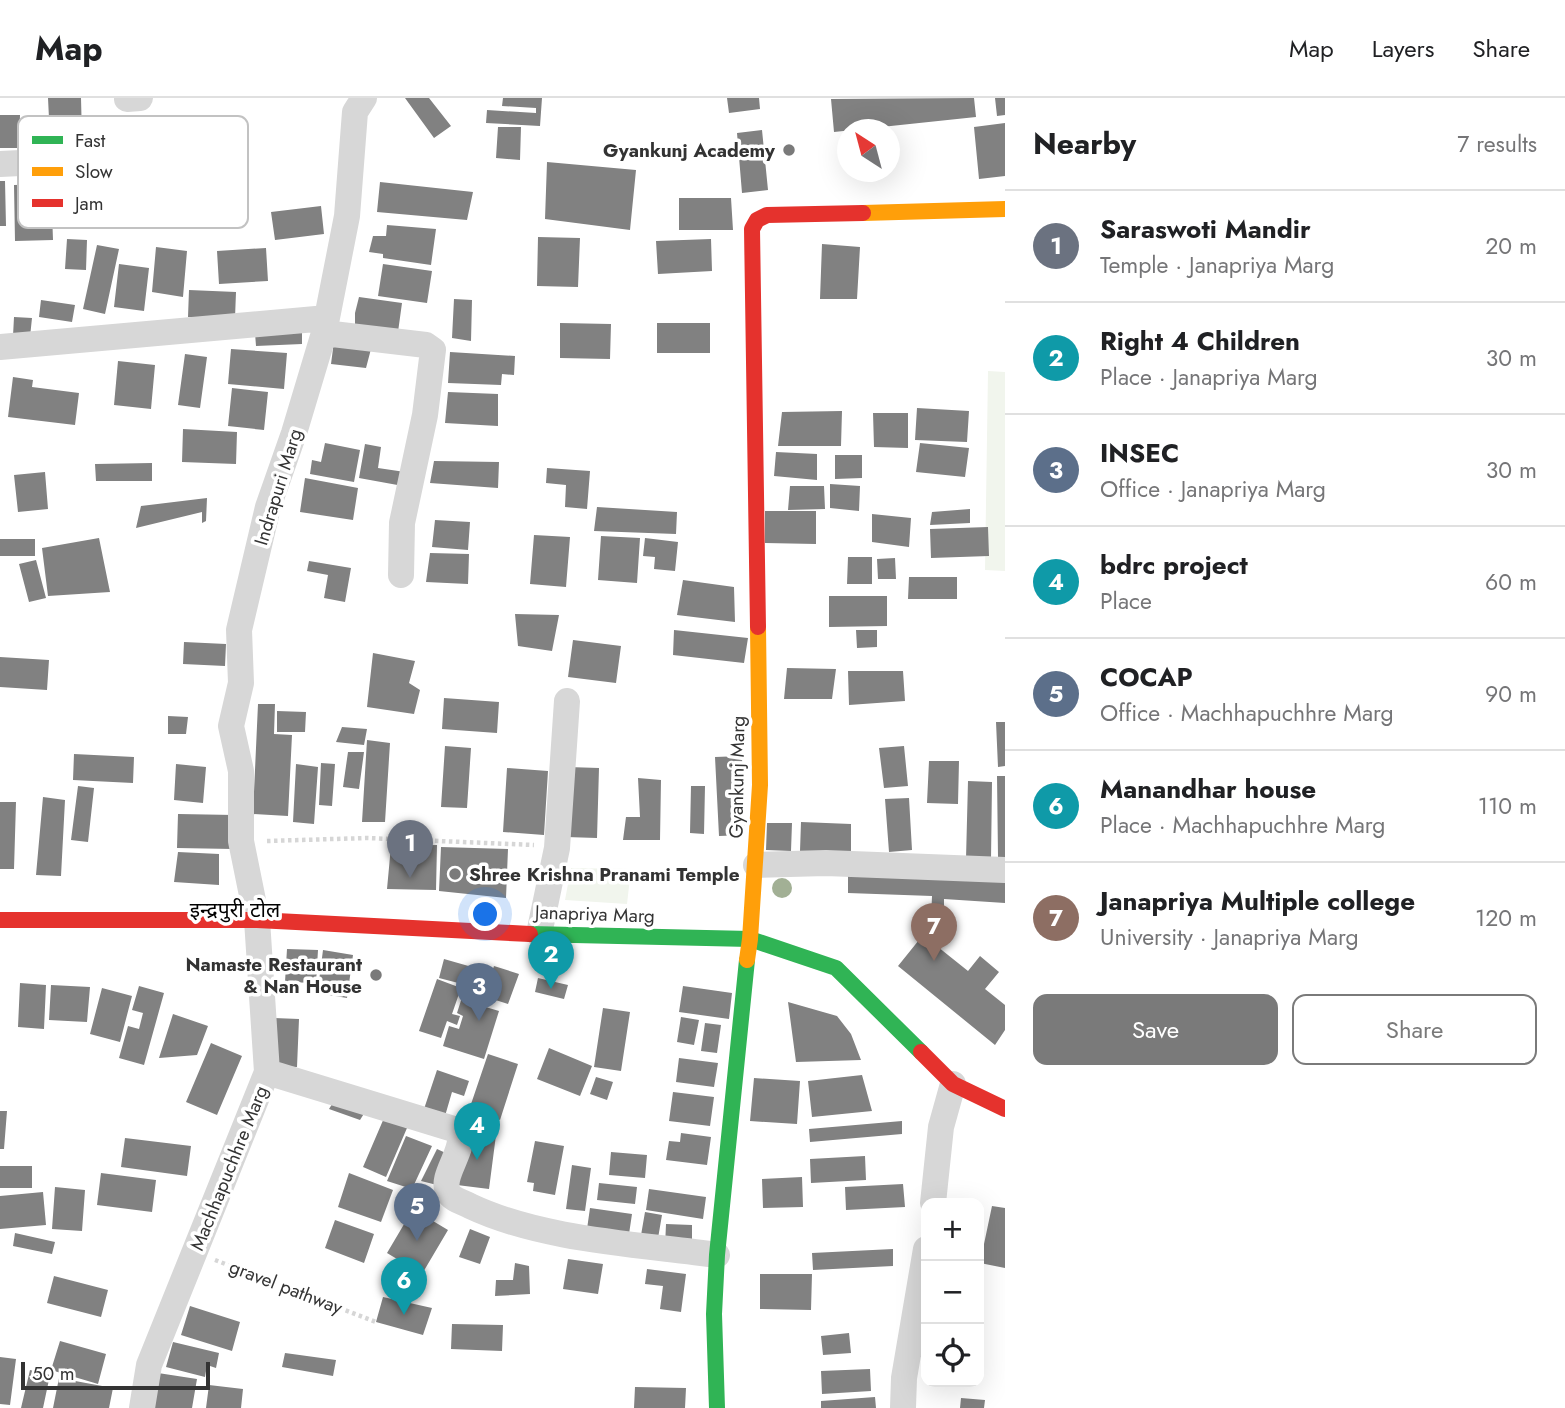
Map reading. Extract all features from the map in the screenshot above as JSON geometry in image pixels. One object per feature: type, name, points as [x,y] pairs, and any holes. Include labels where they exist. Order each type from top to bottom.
[{"type":"street","points":[[127,99],[140,98]]},
{"type":"street","name":"Indrapuri Marg","points":[[257,920],[241,841],[241,771],[231,726],[241,683],[239,630],[268,507],[294,433],[325,325],[347,216],[355,112],[364,98]]},
{"type":"street","points":[[0,164],[18,163]]},
{"type":"street","name":"Gyankunj Marg","points":[[717,1408],[714,1314],[717,1255],[743,982],[750,939],[760,785],[752,229],[757,220],[766,215],[1005,209]]},
{"type":"street","points":[[0,347],[325,325],[426,345],[433,350],[425,415],[402,523],[401,575]]},
{"type":"street","points":[[539,934],[557,848],[568,702]]},
{"type":"street","points":[[756,865],[826,863],[1005,870]]},
{"type":"street","name":"Janapriya Marg","points":[[0,920],[257,920],[539,934],[750,939],[836,968],[953,1084],[1005,1109]]},
{"type":"street","name":"Machhapuchhre Marg","points":[[142,1408],[149,1365],[267,1072],[257,920]]},
{"type":"street","points":[[267,1072],[460,1131],[462,1139],[446,1189],[451,1197],[496,1218],[565,1234],[717,1255]]},
{"type":"street","points":[[934,1198],[941,1127],[953,1084]]},
{"type":"street","points":[[903,1408],[904,1378],[924,1261]]},
{"type":"path","points":[[241,841],[367,838],[519,842],[557,848]]},
{"type":"path","name":"gravel pathway","points":[[195,1252],[376,1322]]},
{"type":"shaded area","points":[[988,371],[1005,372],[1005,571],[985,570]]},
{"type":"shaded area","points":[[571,868],[631,869],[627,904],[565,900]]},
{"type":"building","points":[[48,98],[81,98],[81,116],[49,116]]},
{"type":"building","points":[[405,98],[429,98],[451,126],[434,138]]},
{"type":"building","points":[[503,98],[542,98],[540,126],[486,123],[487,110],[536,113],[536,108],[502,106]]},
{"type":"building","points":[[727,98],[759,98],[760,109],[729,113]]},
{"type":"building","points":[[974,98],[976,117],[900,125],[900,119],[837,119],[837,132],[834,132],[831,99]]},
{"type":"building","points":[[995,98],[1005,98],[1005,115],[997,116]]},
{"type":"building","points":[[0,115],[20,115],[18,148],[0,148]]},
{"type":"building","points":[[1005,123],[1005,176],[979,179],[974,127]]},
{"type":"building","points":[[498,127],[521,127],[520,160],[496,158]]},
{"type":"building","points":[[762,130],[768,190],[742,193],[737,133]]},
{"type":"building","points":[[547,162],[636,170],[630,230],[545,219]]},
{"type":"building","points":[[0,181],[5,181],[6,226],[0,226]]},
{"type":"building","points":[[380,182],[473,192],[467,220],[377,212]]},
{"type":"building","points":[[14,185],[18,185],[18,228],[53,228],[53,240],[15,241]]},
{"type":"building","points":[[679,198],[731,198],[733,230],[679,230]]},
{"type":"building","points":[[321,206],[324,234],[275,240],[271,212]]},
{"type":"building","points":[[387,225],[436,229],[431,265],[383,258],[383,254],[369,252],[373,236],[386,236]]},
{"type":"building","points":[[538,237],[580,238],[578,287],[537,286]]},
{"type":"building","points":[[67,239],[87,240],[86,270],[65,269]]},
{"type":"building","points":[[711,239],[712,271],[658,274],[656,241]]},
{"type":"building","points":[[822,244],[860,247],[857,299],[820,299]]},
{"type":"building","points":[[97,245],[119,249],[105,314],[83,309]]},
{"type":"building","points":[[156,247],[187,251],[183,297],[152,292]]},
{"type":"building","points":[[266,248],[268,281],[219,284],[217,251]]},
{"type":"building","points":[[119,264],[149,268],[144,311],[114,307]]},
{"type":"building","points":[[383,264],[432,271],[427,303],[378,296]]},
{"type":"building","points":[[189,290],[236,292],[235,318],[188,317]]},
{"type":"building","points":[[359,297],[402,303],[398,332],[355,326]]},
{"type":"building","points":[[454,299],[472,300],[471,341],[452,338]]},
{"type":"building","points":[[41,300],[75,305],[72,322],[39,317]]},
{"type":"building","points":[[14,317],[32,318],[30,337],[13,336]]},
{"type":"building","points":[[560,323],[611,324],[610,359],[560,358]]},
{"type":"building","points":[[657,323],[710,323],[710,353],[657,353]]},
{"type":"building","points":[[302,330],[302,344],[256,346],[255,333]]},
{"type":"building","points":[[334,341],[371,349],[366,368],[331,364]]},
{"type":"building","points":[[231,349],[287,353],[284,389],[228,384]]},
{"type":"building","points":[[450,352],[515,356],[514,375],[502,374],[501,385],[448,383]]},
{"type":"building","points":[[185,354],[207,357],[200,408],[178,405]]},
{"type":"building","points":[[118,361],[155,365],[151,409],[114,405]]},
{"type":"building","points":[[13,377],[33,380],[32,387],[79,393],[75,425],[8,417]]},
{"type":"building","points":[[232,388],[268,392],[264,430],[228,426]]},
{"type":"building","points":[[448,392],[498,394],[498,426],[445,423]]},
{"type":"building","points":[[917,408],[969,411],[967,442],[915,440]]},
{"type":"building","points":[[842,411],[841,446],[778,446],[782,412]]},
{"type":"building","points":[[873,413],[908,413],[908,448],[874,447]]},
{"type":"building","points":[[183,429],[237,432],[236,464],[182,462]]},
{"type":"building","points":[[325,443],[360,450],[354,482],[310,474],[312,460],[321,462]]},
{"type":"building","points":[[920,443],[969,448],[965,477],[916,472]]},
{"type":"building","points":[[365,444],[381,447],[378,468],[405,472],[403,486],[359,478]]},
{"type":"building","points":[[776,452],[817,454],[817,480],[774,476]]},
{"type":"building","points":[[835,455],[862,455],[862,478],[835,479]]},
{"type":"building","points":[[434,461],[499,462],[498,488],[430,483]]},
{"type":"building","points":[[152,463],[152,481],[96,481],[95,464]]},
{"type":"building","points":[[547,468],[590,471],[587,509],[565,507],[566,485],[546,483]]},
{"type":"building","points":[[45,472],[48,509],[18,512],[14,475]]},
{"type":"building","points":[[305,478],[358,488],[353,520],[300,512]]},
{"type":"building","points":[[830,484],[860,486],[859,511],[830,508]]},
{"type":"building","points":[[790,486],[824,486],[825,509],[788,510]]},
{"type":"building","points":[[207,498],[206,521],[202,523],[202,512],[136,528],[141,506]]},
{"type":"building","points":[[597,507],[677,512],[676,534],[594,531]]},
{"type":"building","points":[[970,509],[970,523],[930,525],[932,512]]},
{"type":"building","points":[[765,511],[816,511],[816,544],[765,543]]},
{"type":"building","points":[[872,514],[911,518],[909,547],[872,542]]},
{"type":"building","points":[[435,520],[470,522],[468,550],[432,547]]},
{"type":"building","points":[[988,527],[989,556],[931,558],[930,529]]},
{"type":"building","points":[[534,535],[570,537],[566,587],[530,584]]},
{"type":"building","points":[[601,536],[640,538],[637,583],[598,580]]},
{"type":"building","points":[[99,538],[110,592],[48,596],[42,548]]},
{"type":"building","points":[[645,538],[678,542],[675,571],[654,569],[655,557],[643,556]]},
{"type":"building","points":[[0,539],[35,539],[35,556],[0,556]]},
{"type":"building","points":[[430,553],[469,554],[468,584],[426,582]]},
{"type":"building","points":[[848,557],[872,557],[872,584],[847,584]]},
{"type":"building","points":[[895,558],[896,579],[878,579],[877,559]]},
{"type":"building","points":[[36,560],[46,598],[29,602],[19,564]]},
{"type":"building","points":[[309,561],[351,568],[345,602],[324,598],[328,575],[307,571]]},
{"type":"building","points":[[909,577],[957,577],[957,599],[908,599]]},
{"type":"building","points":[[683,580],[734,587],[735,622],[677,615]]},
{"type":"building","points":[[829,596],[887,596],[887,626],[829,627]]},
{"type":"building","points":[[515,614],[559,615],[552,651],[518,646]]},
{"type":"building","points":[[674,630],[748,638],[744,663],[673,655]]},
{"type":"building","points":[[856,630],[877,630],[877,647],[857,648]]},
{"type":"building","points":[[573,640],[621,646],[616,683],[568,677]]},
{"type":"building","points":[[184,642],[226,644],[225,666],[183,664]]},
{"type":"building","points":[[373,653],[415,661],[409,683],[420,690],[414,714],[367,707]]},
{"type":"building","points":[[0,657],[49,660],[47,690],[0,687]]},
{"type":"building","points":[[787,668],[836,669],[832,699],[784,699]]},
{"type":"building","points":[[848,671],[903,671],[905,701],[849,705]]},
{"type":"building","points":[[444,698],[499,702],[497,733],[442,729]]},
{"type":"building","points":[[258,704],[275,704],[274,734],[292,735],[288,816],[253,814]]},
{"type":"building","points":[[277,711],[306,712],[305,732],[277,732]]},
{"type":"building","points":[[168,716],[188,717],[186,734],[168,734]]},
{"type":"building","points":[[996,722],[1005,722],[1005,766],[998,767]]},
{"type":"building","points":[[342,727],[367,729],[364,745],[336,742]]},
{"type":"building","points":[[367,740],[390,743],[385,822],[362,822]]},
{"type":"building","points":[[445,746],[471,748],[467,808],[441,807]]},
{"type":"building","points":[[904,746],[908,786],[884,788],[879,748]]},
{"type":"building","points":[[348,752],[364,752],[359,789],[343,787]]},
{"type":"building","points":[[74,754],[134,757],[133,783],[73,780]]},
{"type":"building","points":[[742,756],[745,835],[719,836],[715,757]]},
{"type":"building","points":[[929,761],[959,761],[958,804],[927,803]]},
{"type":"building","points":[[321,763],[335,764],[332,806],[319,805]]},
{"type":"building","points":[[176,764],[206,767],[203,803],[174,800]]},
{"type":"building","points":[[296,764],[318,767],[314,824],[293,822]]},
{"type":"building","points":[[568,767],[599,768],[597,838],[566,837]]},
{"type":"building","points":[[507,768],[548,771],[544,835],[503,832]]},
{"type":"building","points":[[997,776],[1005,776],[1005,857],[998,857]]},
{"type":"building","points":[[638,778],[661,780],[660,840],[623,840],[626,817],[640,817]]},
{"type":"building","points":[[968,781],[992,782],[991,860],[966,859]]},
{"type":"building","points":[[78,786],[94,788],[88,842],[71,840]]},
{"type":"building","points":[[691,786],[705,786],[704,834],[690,833]]},
{"type":"building","points":[[43,797],[65,800],[61,876],[36,875]]},
{"type":"building","points":[[909,798],[912,850],[889,852],[885,799]]},
{"type":"building","points":[[0,802],[16,802],[14,869],[0,869]]},
{"type":"building","points":[[178,814],[234,815],[233,849],[177,848]]},
{"type":"building","points":[[801,822],[851,824],[851,853],[800,851]]},
{"type":"building","points":[[767,823],[792,823],[791,851],[766,850]]},
{"type":"building","points":[[437,845],[436,890],[387,889],[391,846]]},
{"type":"building","points":[[441,847],[508,849],[506,898],[439,891]]},
{"type":"building","points":[[178,852],[219,854],[219,885],[174,882]]},
{"type":"building","points":[[848,867],[1005,875],[1005,903],[944,899],[944,921],[931,920],[932,896],[848,893]]},
{"type":"building","points":[[923,935],[968,971],[980,956],[999,972],[985,989],[1005,1005],[1005,1030],[995,1045],[898,966]]},
{"type":"building","points":[[287,949],[318,950],[316,983],[285,982]]},
{"type":"building","points":[[323,950],[353,955],[347,998],[329,995],[331,983],[319,981]]},
{"type":"building","points":[[444,959],[472,967],[466,985],[439,978]]},
{"type":"building","points":[[494,966],[519,974],[508,1004],[483,996]]},
{"type":"building","points":[[538,978],[568,985],[564,999],[535,992]]},
{"type":"building","points":[[437,979],[461,988],[452,1014],[460,1016],[457,1025],[447,1021],[441,1038],[419,1031]]},
{"type":"building","points":[[20,983],[46,985],[44,1029],[18,1027]]},
{"type":"building","points":[[51,985],[90,987],[87,1022],[49,1020]]},
{"type":"building","points":[[139,986],[164,993],[144,1065],[119,1058],[128,1026],[139,1029],[143,1013],[132,1010]]},
{"type":"building","points":[[683,986],[732,993],[729,1019],[679,1012]]},
{"type":"building","points":[[102,988],[132,996],[120,1042],[90,1034]]},
{"type":"building","points":[[464,991],[482,997],[479,1005],[499,1011],[484,1059],[443,1046],[449,1026],[459,1029],[463,1016],[457,1013]]},
{"type":"building","points":[[788,1002],[837,1016],[851,1034],[861,1060],[796,1062]]},
{"type":"building","points":[[603,1008],[630,1012],[621,1071],[594,1067]]},
{"type":"building","points":[[173,1014],[208,1026],[197,1055],[159,1058]]},
{"type":"building","points":[[681,1017],[699,1020],[694,1045],[677,1042]]},
{"type":"building","points":[[274,1018],[299,1019],[297,1067],[271,1066]]},
{"type":"building","points":[[705,1023],[721,1025],[717,1053],[701,1051]]},
{"type":"building","points":[[211,1043],[242,1056],[217,1115],[186,1102]]},
{"type":"building","points":[[549,1048],[592,1066],[580,1096],[537,1079]]},
{"type":"building","points":[[488,1054],[518,1064],[500,1120],[469,1110]]},
{"type":"building","points":[[679,1058],[718,1063],[714,1087],[676,1082]]},
{"type":"building","points":[[437,1070],[469,1081],[464,1096],[452,1092],[445,1116],[424,1109]]},
{"type":"building","points":[[862,1075],[872,1111],[812,1117],[808,1081]]},
{"type":"building","points":[[596,1077],[613,1082],[607,1100],[590,1094]]},
{"type":"building","points":[[754,1078],[800,1081],[797,1124],[750,1121]]},
{"type":"building","points":[[673,1092],[714,1097],[710,1126],[669,1121]]},
{"type":"building","points":[[334,1101],[365,1112],[360,1120],[329,1109]]},
{"type":"building","points":[[0,1111],[7,1111],[4,1149],[0,1149]]},
{"type":"building","points":[[384,1118],[407,1128],[386,1177],[363,1167]]},
{"type":"building","points":[[902,1121],[902,1134],[810,1142],[809,1129]]},
{"type":"building","points":[[464,1131],[496,1135],[489,1189],[457,1185]]},
{"type":"building","points":[[681,1133],[711,1137],[707,1165],[666,1160],[669,1141],[680,1142]]},
{"type":"building","points":[[406,1136],[432,1146],[412,1189],[387,1181]]},
{"type":"building","points":[[125,1138],[191,1146],[187,1176],[121,1167]]},
{"type":"building","points":[[535,1141],[564,1146],[555,1195],[533,1191],[534,1183],[527,1182]]},
{"type":"building","points":[[437,1149],[450,1155],[437,1185],[421,1181]]},
{"type":"building","points":[[611,1152],[647,1155],[645,1178],[609,1175]]},
{"type":"building","points":[[865,1156],[866,1180],[811,1183],[810,1159]]},
{"type":"building","points":[[572,1165],[591,1168],[585,1211],[566,1209]]},
{"type":"building","points":[[0,1166],[32,1166],[32,1188],[0,1188]]},
{"type":"building","points":[[101,1173],[156,1180],[152,1212],[97,1205]]},
{"type":"building","points":[[349,1173],[393,1190],[381,1222],[338,1207]]},
{"type":"building","points":[[802,1177],[803,1207],[763,1208],[762,1179]]},
{"type":"building","points":[[599,1183],[637,1187],[635,1204],[597,1200]]},
{"type":"building","points":[[903,1184],[905,1207],[846,1210],[845,1187]]},
{"type":"building","points":[[55,1187],[85,1190],[82,1231],[52,1229]]},
{"type":"building","points":[[649,1189],[706,1197],[703,1219],[646,1210]]},
{"type":"building","points":[[43,1192],[46,1225],[0,1229],[0,1196]]},
{"type":"building","points":[[992,1206],[1005,1208],[1005,1268],[984,1264],[984,1244]]},
{"type":"building","points":[[590,1208],[632,1214],[629,1234],[587,1229]]},
{"type":"building","points":[[413,1209],[448,1230],[422,1274],[387,1253]]},
{"type":"building","points":[[645,1212],[662,1215],[657,1244],[640,1241]]},
{"type":"building","points":[[335,1220],[374,1234],[364,1263],[325,1248]]},
{"type":"building","points":[[666,1224],[692,1225],[692,1248],[665,1247]]},
{"type":"building","points":[[470,1229],[490,1237],[480,1264],[459,1257]]},
{"type":"building","points":[[15,1233],[55,1242],[52,1254],[13,1246]]},
{"type":"building","points":[[893,1249],[893,1266],[813,1270],[812,1253]]},
{"type":"building","points":[[568,1259],[603,1264],[598,1294],[563,1289]]},
{"type":"building","points":[[515,1263],[529,1266],[530,1294],[495,1296],[496,1280],[513,1280]]},
{"type":"building","points":[[647,1269],[686,1274],[681,1312],[660,1309],[663,1286],[645,1284]]},
{"type":"building","points":[[760,1274],[812,1274],[811,1310],[760,1309]]},
{"type":"building","points":[[54,1276],[108,1290],[101,1317],[47,1303]]},
{"type":"building","points":[[383,1297],[432,1308],[423,1335],[376,1322]]},
{"type":"building","points":[[190,1306],[240,1322],[232,1351],[181,1335]]},
{"type":"building","points":[[452,1324],[503,1325],[502,1351],[451,1349]]},
{"type":"building","points":[[849,1333],[851,1353],[823,1355],[821,1336]]},
{"type":"building","points":[[60,1341],[106,1354],[98,1384],[51,1370]]},
{"type":"building","points":[[173,1342],[219,1353],[216,1368],[207,1365],[205,1377],[166,1367]]},
{"type":"building","points":[[285,1353],[336,1360],[333,1376],[282,1367]]},
{"type":"building","points":[[0,1357],[16,1359],[10,1405],[0,1404]]},
{"type":"building","points":[[870,1369],[871,1391],[822,1394],[821,1371]]},
{"type":"building","points":[[30,1370],[50,1375],[43,1408],[21,1408]]},
{"type":"building","points":[[158,1373],[197,1379],[192,1408],[152,1408]]},
{"type":"building","points":[[59,1378],[113,1388],[109,1408],[53,1408]]},
{"type":"building","points":[[209,1385],[243,1389],[241,1408],[206,1408]]},
{"type":"building","points":[[635,1387],[686,1388],[685,1408],[634,1408]]},
{"type":"building","points":[[875,1397],[876,1408],[821,1408],[821,1401]]},
{"type":"building","points":[[961,1398],[985,1400],[984,1408],[960,1408]]},
{"type":"traffic: fast","points":[[530,934],[750,939],[836,968],[921,1052]]},
{"type":"traffic: fast","points":[[717,1408],[714,1314],[717,1255],[747,960]]},
{"type":"traffic: slow","points":[[863,213],[1005,209]]},
{"type":"traffic: slow","points":[[747,960],[760,785],[758,627]]},
{"type":"traffic: jam","points":[[758,627],[752,229],[757,220],[767,215],[863,213]]},
{"type":"traffic: jam","points":[[0,920],[257,920],[530,934]]},
{"type":"traffic: jam","points":[[921,1052],[953,1084],[1005,1109]]},
{"type":"place","name":"Gyankunj Academy","points":[[789,150]]},
{"type":"place","name":"Shree Krishna Pranami Temple","points":[[455,874]]},
{"type":"place","name":"Saraswoti Mandir","points":[[410,878]]},
{"type":"place","name":"Janapriya Multiple college","points":[[934,961]]},
{"type":"place","name":"Namaste Restaurant & Nan House","points":[[376,975]]},
{"type":"place","name":"Right 4 Children","points":[[551,989]]},
{"type":"place","name":"INSEC","points":[[479,1021]]},
{"type":"place","name":"bdrc project","points":[[477,1160]]},
{"type":"place","name":"COCAP","points":[[417,1241]]},
{"type":"place","name":"Manandhar house","points":[[404,1315]]},
{"type":"district","name":"इन्द्रपुरी टोल","points":[[235,910]]}]
